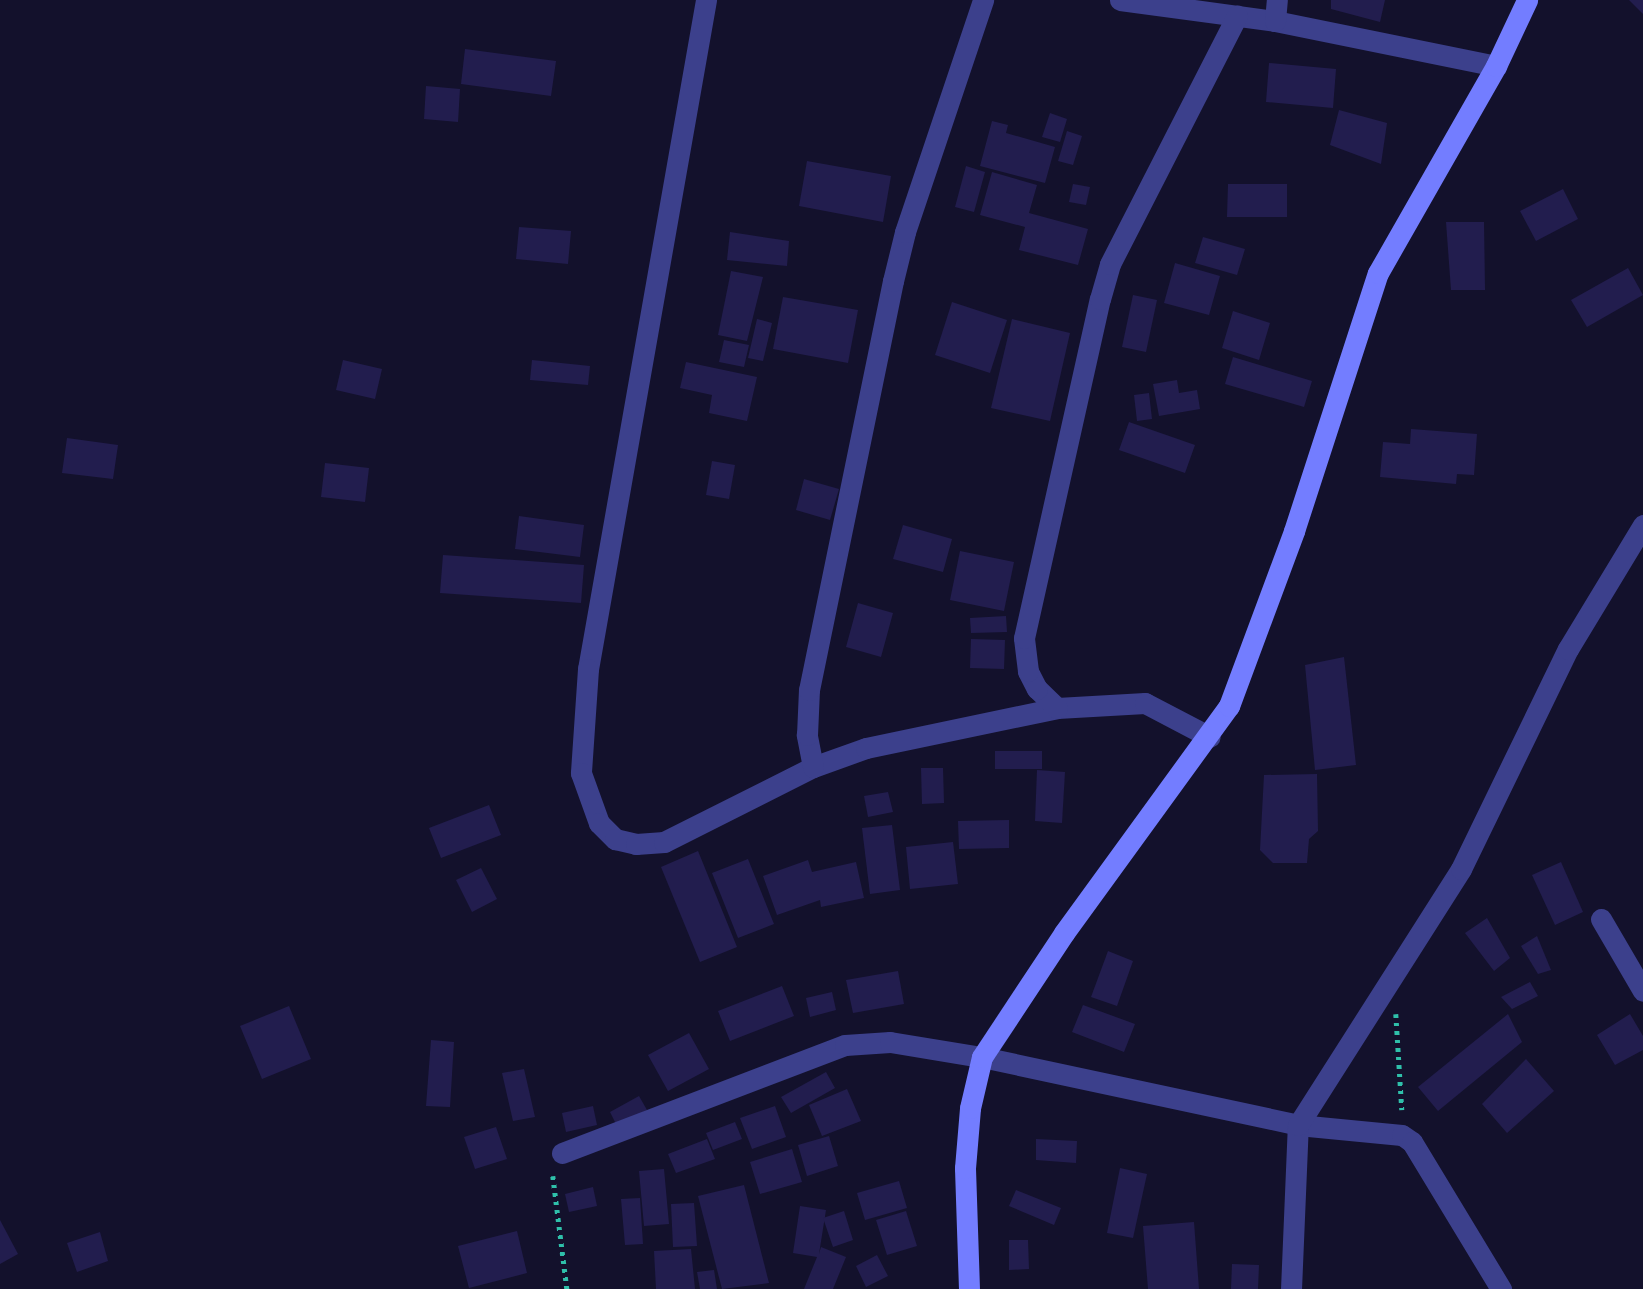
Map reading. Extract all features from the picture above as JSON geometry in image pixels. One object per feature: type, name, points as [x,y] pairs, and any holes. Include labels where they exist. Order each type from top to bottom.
[{"type":"street","points":[[706,0],[588,669],[581,773],[599,822],[615,839],[636,844],[664,842],[813,767],[936,731],[1057,708],[1145,704],[1210,737]]},
{"type":"street","points":[[813,767],[807,735],[809,690],[893,281],[905,232],[983,0]]},
{"type":"street","points":[[1120,0],[1275,22],[1496,66]]},
{"type":"street","points":[[1275,22],[1277,0]]},
{"type":"street","points":[[969,1289],[965,1168],[970,1108],[982,1057],[1057,943],[1210,737],[1229,706],[1252,648],[1378,273],[1496,66],[1527,0]]},
{"type":"street","points":[[1057,708],[1037,689],[1028,671],[1026,618],[1100,299],[1110,264],[1237,16]]},
{"type":"street","points":[[1291,1289],[1298,1125],[1461,869],[1568,649],[1643,525]]},
{"type":"street","points":[[1601,919],[1643,991]]},
{"type":"street","points":[[562,1153],[845,1045],[890,1042],[982,1057],[1298,1125],[1402,1135],[1412,1142],[1501,1289]]},
{"type":"path","points":[[1383,992],[1398,1018],[1402,1135]]},
{"type":"path","points":[[562,1153],[553,1167],[552,1193],[567,1289]]},
{"type":"building","points":[[1331,0],[1385,0],[1380,22],[1331,9]]},
{"type":"building","points":[[1629,0],[1643,0],[1643,14]]},
{"type":"building","points":[[465,49],[556,61],[551,96],[461,84]]},
{"type":"building","points":[[1269,63],[1336,69],[1333,108],[1266,102]]},
{"type":"building","points":[[426,86],[460,89],[458,122],[424,119]]},
{"type":"building","points":[[1339,110],[1387,123],[1381,164],[1330,145]]},
{"type":"building","points":[[1050,113],[1067,119],[1060,142],[1042,137]]},
{"type":"building","points":[[992,121],[1008,125],[1006,133],[1055,147],[1045,183],[980,166]]},
{"type":"building","points":[[1067,131],[1082,136],[1073,165],[1058,161]]},
{"type":"building","points":[[807,161],[891,176],[883,222],[799,206]]},
{"type":"building","points":[[966,166],[985,172],[974,212],[955,207]]},
{"type":"building","points":[[992,172],[1037,185],[1029,213],[1088,229],[1078,265],[1019,250],[1025,227],[980,215]]},
{"type":"building","points":[[1073,184],[1090,187],[1086,205],[1069,202]]},
{"type":"building","points":[[1228,184],[1287,184],[1287,217],[1227,217]]},
{"type":"building","points":[[1563,189],[1578,219],[1536,241],[1520,211]]},
{"type":"building","points":[[1446,222],[1484,222],[1485,290],[1451,290]]},
{"type":"building","points":[[519,227],[571,231],[568,264],[516,259]]},
{"type":"building","points":[[730,232],[789,241],[787,266],[727,260]]},
{"type":"building","points":[[1203,237],[1245,249],[1237,275],[1195,263]]},
{"type":"building","points":[[1175,263],[1220,276],[1209,315],[1164,303]]},
{"type":"building","points":[[1628,268],[1643,295],[1587,327],[1571,300]]},
{"type":"building","points":[[731,271],[763,277],[747,341],[718,335]]},
{"type":"building","points":[[1133,295],[1157,300],[1146,352],[1122,347]]},
{"type":"building","points":[[783,297],[858,310],[848,363],[773,349]]},
{"type":"building","points":[[952,302],[1007,320],[990,373],[935,355]]},
{"type":"building","points":[[1233,311],[1270,323],[1259,360],[1222,348]]},
{"type":"building","points":[[757,319],[772,323],[763,361],[748,358]]},
{"type":"building","points":[[1012,319],[1070,333],[1050,421],[991,408]]},
{"type":"building","points":[[724,340],[749,345],[744,367],[719,362]]},
{"type":"building","points":[[1233,357],[1312,381],[1304,407],[1225,384]]},
{"type":"building","points":[[343,360],[382,369],[375,399],[336,390]]},
{"type":"building","points":[[532,360],[590,366],[588,385],[530,380]]},
{"type":"building","points":[[686,362],[757,377],[747,421],[709,413],[712,395],[680,388]]},
{"type":"building","points":[[1177,380],[1179,393],[1197,390],[1200,409],[1159,416],[1153,384]]},
{"type":"building","points":[[1149,393],[1152,419],[1137,421],[1134,395]]},
{"type":"building","points":[[1129,422],[1195,445],[1185,473],[1119,450]]},
{"type":"building","points":[[1411,429],[1477,434],[1474,475],[1457,474],[1456,484],[1380,477],[1383,442],[1410,444]]},
{"type":"building","points":[[67,438],[118,445],[113,479],[62,473]]},
{"type":"building","points":[[712,461],[735,465],[729,499],[706,495]]},
{"type":"building","points":[[325,463],[369,468],[365,502],[321,497]]},
{"type":"building","points":[[804,479],[839,489],[830,520],[796,510]]},
{"type":"building","points":[[519,516],[584,525],[580,557],[515,549]]},
{"type":"building","points":[[903,525],[952,539],[943,572],[893,559]]},
{"type":"building","points":[[960,551],[1014,562],[1004,611],[950,600]]},
{"type":"building","points":[[443,555],[584,565],[581,603],[440,593]]},
{"type":"building","points":[[858,603],[893,613],[881,657],[846,647]]},
{"type":"building","points":[[1006,616],[1007,632],[971,633],[970,618]]},
{"type":"building","points":[[971,639],[1005,640],[1004,669],[970,668]]},
{"type":"building","points":[[1344,657],[1356,765],[1315,770],[1305,665]]},
{"type":"building","points":[[995,751],[1042,751],[1042,769],[995,769]]},
{"type":"building","points":[[921,768],[943,768],[944,803],[922,804]]},
{"type":"building","points":[[1037,770],[1065,772],[1062,823],[1035,821]]},
{"type":"building","points":[[1317,774],[1318,831],[1309,839],[1307,863],[1273,863],[1260,850],[1264,775]]},
{"type":"building","points":[[888,792],[893,812],[868,817],[864,796]]},
{"type":"building","points":[[489,805],[501,835],[441,858],[429,828]]},
{"type":"building","points":[[1009,820],[1009,848],[959,849],[958,821]]},
{"type":"building","points":[[892,825],[900,890],[870,894],[862,828]]},
{"type":"building","points":[[953,842],[958,884],[910,889],[906,847]]},
{"type":"building","points":[[698,851],[737,947],[700,962],[661,867]]},
{"type":"building","points":[[748,859],[774,924],[738,938],[712,873]]},
{"type":"building","points":[[808,860],[812,872],[856,862],[864,898],[821,907],[820,900],[777,915],[763,876]]},
{"type":"building","points":[[1561,862],[1583,912],[1555,925],[1532,875]]},
{"type":"building","points":[[481,868],[497,899],[472,912],[456,880]]},
{"type":"building","points":[[1487,918],[1510,958],[1494,971],[1465,933]]},
{"type":"building","points":[[1537,936],[1551,970],[1538,974],[1521,946]]},
{"type":"building","points":[[1108,951],[1133,961],[1117,1006],[1091,997]]},
{"type":"building","points":[[898,971],[904,1004],[853,1013],[846,980]]},
{"type":"building","points":[[1530,982],[1538,996],[1512,1009],[1501,997]]},
{"type":"building","points":[[782,986],[794,1016],[730,1041],[718,1011]]},
{"type":"building","points":[[832,992],[836,1010],[810,1017],[806,998]]},
{"type":"building","points":[[1083,1005],[1135,1024],[1124,1052],[1072,1032]]},
{"type":"building","points":[[289,1006],[311,1059],[262,1079],[240,1026]]},
{"type":"building","points":[[1508,1014],[1522,1042],[1438,1111],[1418,1087]]},
{"type":"building","points":[[1630,1014],[1643,1036],[1643,1050],[1615,1065],[1597,1035]]},
{"type":"building","points":[[689,1033],[709,1069],[668,1091],[648,1055]]},
{"type":"building","points":[[431,1040],[454,1042],[450,1107],[426,1106]]},
{"type":"building","points":[[1526,1059],[1554,1091],[1507,1133],[1482,1104]]},
{"type":"building","points":[[524,1069],[535,1117],[513,1121],[502,1073]]},
{"type":"building","points":[[826,1072],[835,1088],[791,1113],[781,1097]]},
{"type":"building","points":[[847,1089],[861,1121],[822,1136],[809,1105]]},
{"type":"building","points":[[639,1096],[647,1110],[617,1126],[610,1112]]},
{"type":"building","points":[[593,1106],[597,1125],[566,1132],[562,1113]]},
{"type":"building","points":[[775,1106],[786,1137],[752,1149],[740,1118]]},
{"type":"building","points":[[735,1122],[742,1139],[713,1150],[706,1133]]},
{"type":"building","points":[[496,1127],[507,1159],[475,1169],[464,1137]]},
{"type":"building","points":[[829,1136],[838,1166],[807,1176],[798,1145]]},
{"type":"building","points":[[707,1139],[715,1159],[676,1173],[668,1154]]},
{"type":"building","points":[[1036,1139],[1077,1141],[1076,1163],[1036,1160]]},
{"type":"building","points":[[792,1149],[802,1182],[760,1194],[750,1162]]},
{"type":"building","points":[[1120,1168],[1147,1174],[1133,1238],[1107,1233]]},
{"type":"building","points":[[664,1169],[669,1224],[644,1226],[639,1171]]},
{"type":"building","points":[[899,1181],[907,1208],[865,1220],[857,1193]]},
{"type":"building","points":[[744,1185],[769,1283],[722,1289],[698,1196]]},
{"type":"building","points":[[593,1187],[597,1206],[569,1212],[565,1194]]},
{"type":"building","points":[[1016,1190],[1061,1208],[1054,1225],[1009,1206]]},
{"type":"building","points":[[640,1198],[643,1244],[625,1245],[621,1199]]},
{"type":"building","points":[[694,1203],[697,1246],[673,1247],[671,1204]]},
{"type":"building","points":[[800,1206],[826,1210],[819,1254],[821,1247],[846,1257],[833,1289],[804,1289],[817,1257],[793,1253]]},
{"type":"building","points":[[844,1211],[853,1240],[833,1247],[823,1218]]},
{"type":"building","points":[[906,1211],[917,1246],[887,1255],[876,1220]]},
{"type":"building","points":[[0,1220],[18,1254],[0,1264]]},
{"type":"building","points":[[1194,1222],[1199,1289],[1148,1289],[1143,1226]]},
{"type":"building","points":[[517,1231],[527,1273],[469,1288],[458,1246]]},
{"type":"building","points":[[100,1232],[108,1261],[77,1272],[67,1243]]},
{"type":"building","points":[[1009,1240],[1028,1240],[1029,1269],[1009,1270]]},
{"type":"building","points":[[691,1249],[695,1289],[656,1289],[654,1251]]},
{"type":"building","points":[[877,1255],[888,1276],[866,1287],[856,1266]]},
{"type":"building","points":[[1232,1264],[1259,1265],[1258,1289],[1231,1289]]},
{"type":"building","points":[[714,1270],[717,1289],[700,1289],[697,1272]]}]
